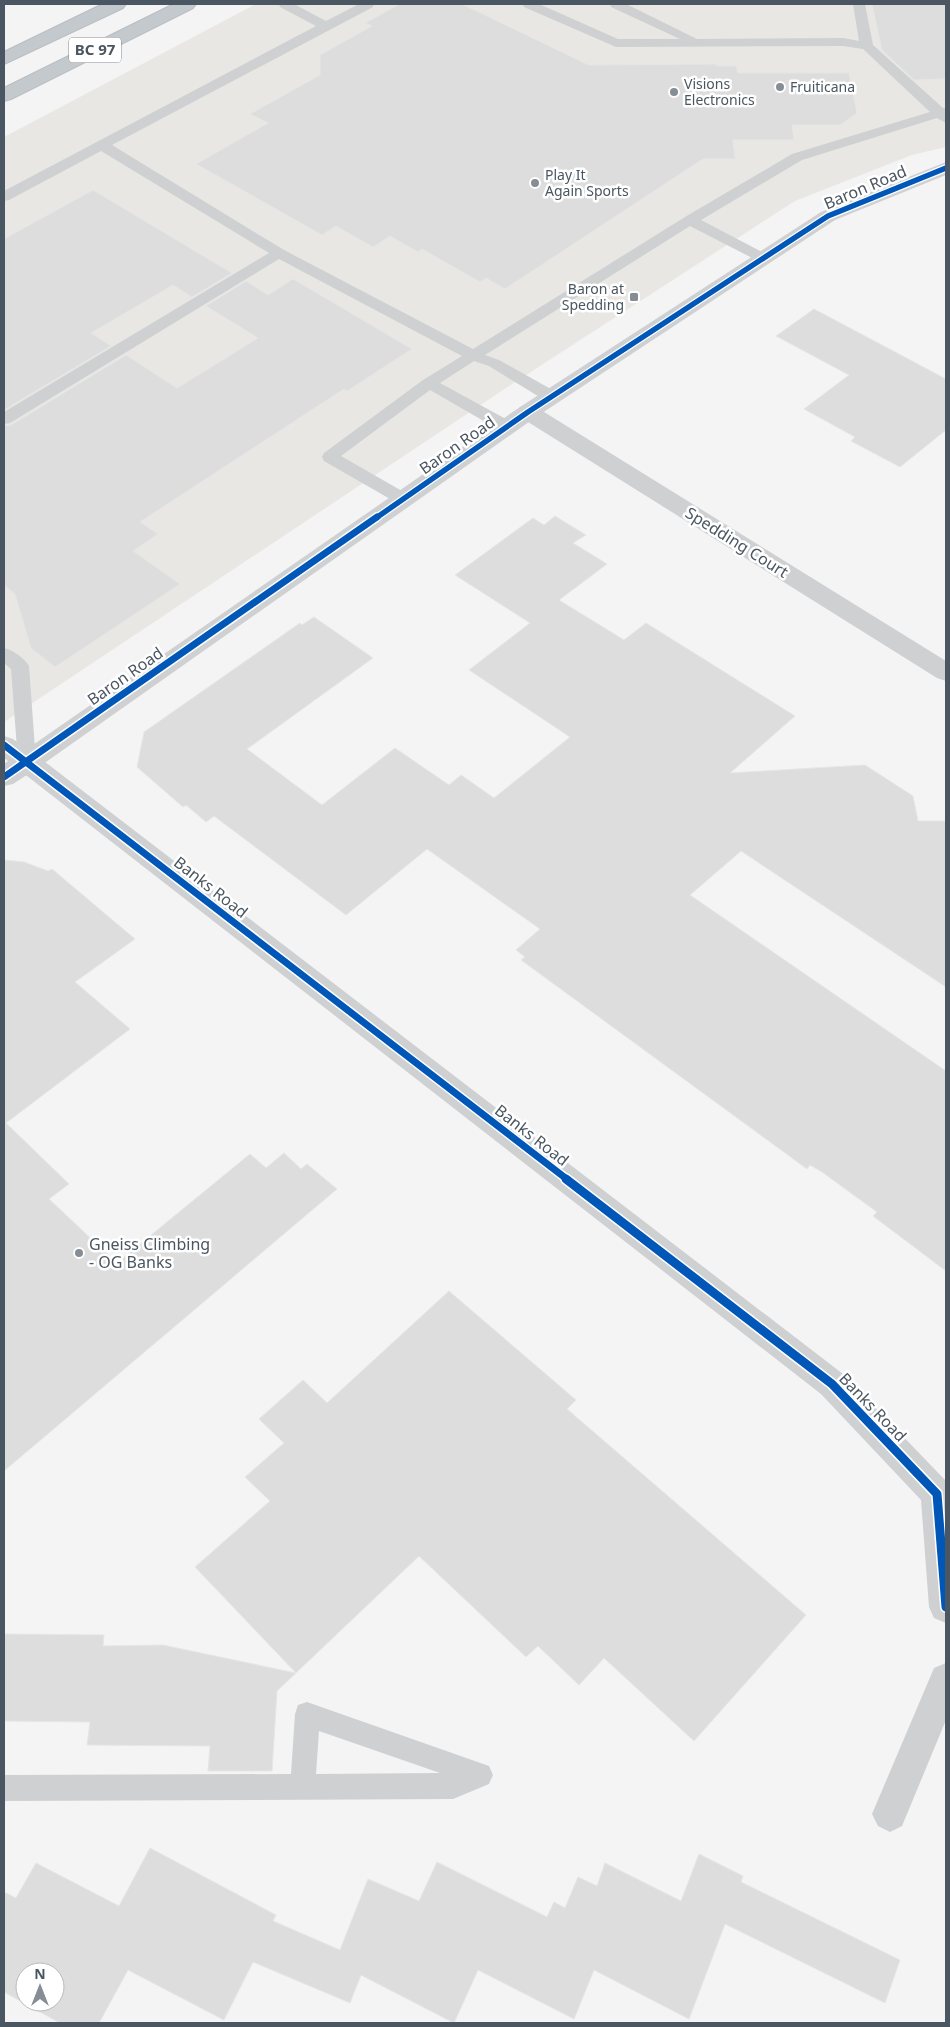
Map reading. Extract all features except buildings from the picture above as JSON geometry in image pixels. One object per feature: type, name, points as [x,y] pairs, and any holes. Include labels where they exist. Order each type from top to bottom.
[{"type":"highway","name":"BC 97","points":[[4,59],[116,4]]},
{"type":"highway","name":"BC 97","points":[[4,95],[187,4]]},
{"type":"street","name":"Baron Road","points":[[15,770],[528,412],[763,258],[828,216],[946,168]]},
{"type":"street","name":"Spedding Court","points":[[528,412],[946,672]]},
{"type":"street","name":"Banks Road","points":[[4,745],[15,770],[832,1384],[937,1494],[946,1608]]},
{"type":"street","points":[[890,1814],[946,1680]]},
{"type":"lane","points":[[284,4],[325,26]]},
{"type":"lane","points":[[4,197],[368,4]]},
{"type":"lane","points":[[529,4],[616,43],[843,42],[866,46],[944,115]]},
{"type":"lane","points":[[616,4],[696,42]]},
{"type":"lane","points":[[859,4],[866,46]]},
{"type":"lane","points":[[403,499],[330,457],[429,383],[690,220],[797,157],[944,115]]},
{"type":"lane","points":[[101,145],[279,253],[474,356],[494,363],[552,397]]},
{"type":"lane","points":[[690,220],[763,258]]},
{"type":"lane","points":[[4,419],[279,253]]},
{"type":"lane","points":[[429,383],[507,427]]},
{"type":"lane","points":[[4,654],[20,666],[15,770]]},
{"type":"lane","points":[[4,1788],[303,1787],[453,1786],[480,1775],[307,1714],[303,1787]]},
{"type":"shaded area","points":[[256,4],[946,4],[946,147],[912,155],[795,201],[506,388],[4,722],[4,137]]},
{"type":"cycle path","points":[[4,777],[528,412],[828,216],[946,168]]},
{"type":"cycle path","points":[[4,745],[832,1384],[937,1494],[946,1607]]},
{"type":"place","name":"Fruiticana","points":[[780,87]]},
{"type":"place","name":"Visions Electronics","points":[[674,92]]},
{"type":"place","name":"Play It Again Sports","points":[[535,183]]},
{"type":"place","name":"Baron at Spedding","points":[[634,297]]},
{"type":"place","name":"Gneiss Climbing - OG Banks","points":[[79,1253]]}]
